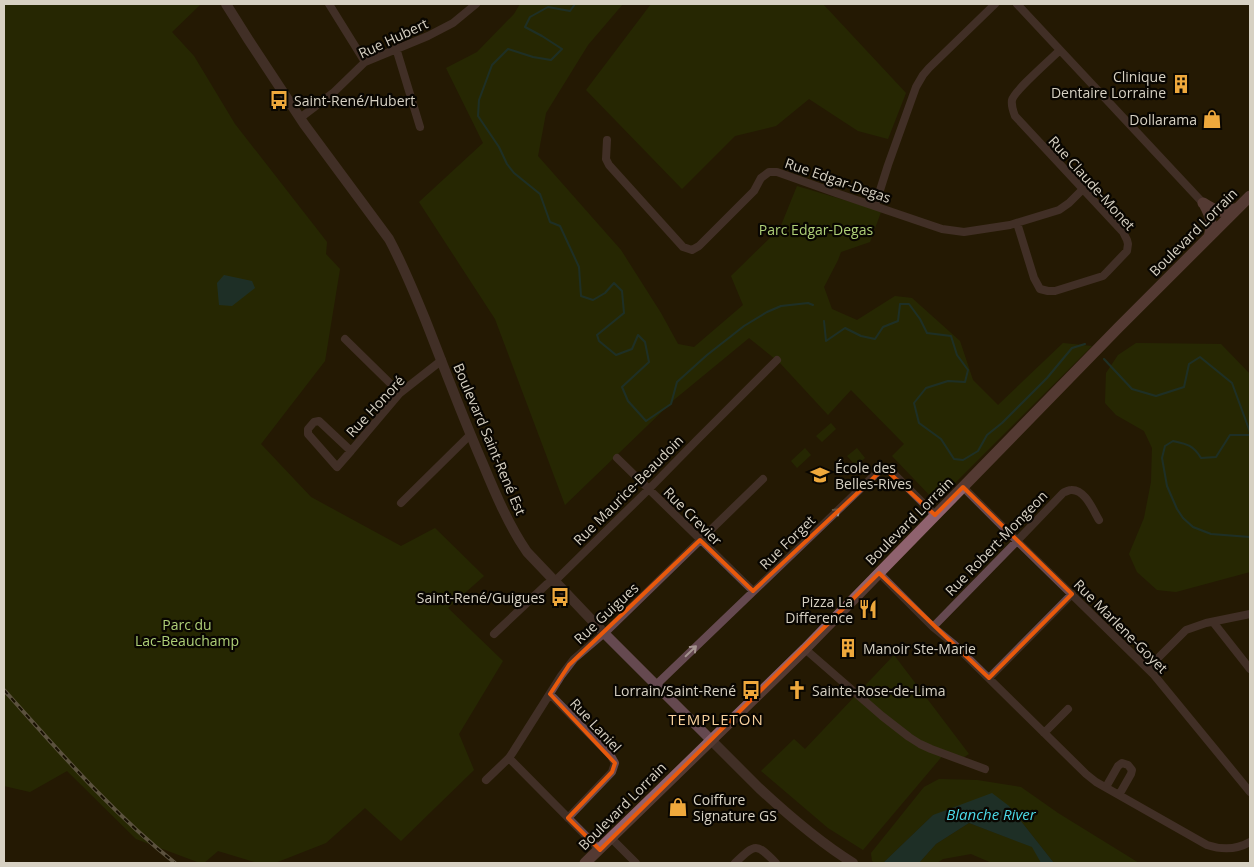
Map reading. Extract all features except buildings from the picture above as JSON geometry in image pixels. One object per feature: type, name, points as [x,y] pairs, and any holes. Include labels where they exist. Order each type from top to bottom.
[{"type":"main road","name":"Boulevard Lorrain","points":[[586,863],[805,649],[1118,328],[1250,196]]},
{"type":"main road","points":[[1203,203],[1219,212],[1239,208]]},
{"type":"main road","points":[[1203,203],[1211,221],[1209,237]]},
{"type":"street","name":"Boulevard Saint-René Est","points":[[226,4],[300,118],[389,239],[407,276],[442,360],[470,435],[492,485],[527,552],[604,633],[759,788],[819,839],[853,863]]},
{"type":"street","points":[[329,4],[365,62]]},
{"type":"street","name":"Rue Hubert","points":[[300,118],[332,93],[365,62],[454,23],[476,4]]},
{"type":"street","points":[[875,206],[916,86],[923,75],[994,4]]},
{"type":"street","points":[[1017,4],[1203,203]]},
{"type":"street","points":[[396,48],[420,127]]},
{"type":"street","name":"Rue Claude-Monet","points":[[1017,223],[1034,278],[1040,289],[1055,291],[1103,276],[1127,252],[1128,244],[1123,232],[1015,116],[1012,105],[1017,91],[1060,50]]},
{"type":"street","name":"Rue Edgar-Degas","points":[[606,140],[606,159],[609,165],[683,247],[692,250],[700,246],[754,191],[761,178],[769,172],[776,172],[942,229],[964,232],[1017,223],[1059,210],[1083,189]]},
{"type":"street","points":[[345,339],[400,394]]},
{"type":"street","name":"Rue Honoré","points":[[351,451],[320,421],[314,422],[308,429],[308,434],[337,467],[351,451],[400,394],[442,360]]},
{"type":"street","name":"Rue Maurice-Beaudoin","points":[[494,634],[547,584],[558,578],[777,360]]},
{"type":"street","points":[[401,503],[470,435]]},
{"type":"street","name":"Rue Crevier","points":[[617,458],[753,591]]},
{"type":"street","name":"Rue Forget","points":[[656,685],[881,468],[890,470],[935,515]]},
{"type":"street","name":"Rue Guigues","points":[[486,780],[509,758],[569,665],[763,479]]},
{"type":"street","name":"Rue Marlene-Goyet","points":[[963,487],[1017,542],[1148,668],[1250,792]]},
{"type":"street","name":"Rue Robert-Mongeon","points":[[933,627],[1063,493],[1070,490],[1079,492],[1087,500],[1099,520]]},
{"type":"street","points":[[879,572],[933,627],[990,678],[1086,774],[1207,845],[1232,848],[1250,842]]},
{"type":"street","points":[[990,678],[1072,594]]},
{"type":"street","points":[[1148,668],[1186,630],[1250,614]]},
{"type":"street","points":[[1213,622],[1250,669]]},
{"type":"street","points":[[805,649],[909,737],[931,749],[986,769]]},
{"type":"street","name":"Rue Laniel","points":[[550,694],[615,762],[612,772],[568,818]]},
{"type":"street","points":[[1044,733],[1068,709]]},
{"type":"street","points":[[509,758],[600,850]]},
{"type":"street","points":[[1106,787],[1118,766],[1122,763],[1128,764],[1132,770],[1131,774],[1120,794]]},
{"type":"street","points":[[612,838],[636,863]]},
{"type":"street","points":[[735,863],[750,849],[756,848],[762,849],[776,863]]},
{"type":"highlighted area","points":[[884,468],[935,515],[963,487],[1072,594],[989,678],[879,573],[600,850],[568,818],[612,772],[615,763],[550,694],[569,665],[700,540],[753,591]]},
{"type":"green space","name":"Parc du Lac-Beauchamp","points":[[4,4],[201,4],[172,32],[194,56],[235,124],[327,242],[326,254],[340,269],[325,361],[261,444],[311,497],[401,546],[435,528],[484,576],[448,608],[503,661],[459,734],[474,770],[401,841],[365,808],[326,843],[275,863],[258,863],[218,851],[204,863],[200,863],[136,839],[67,771],[30,792],[4,786]]},
{"type":"green space","name":"Parc Edgar-Degas","points":[[520,4],[623,4],[588,45],[546,113],[538,156],[621,250],[661,313],[678,344],[694,347],[743,305],[731,276],[780,228],[797,186],[881,212],[870,242],[841,252],[824,287],[832,309],[857,320],[895,296],[912,298],[960,341],[973,380],[998,405],[1063,343],[1092,346],[936,502],[892,456],[904,444],[851,390],[828,415],[780,363],[749,338],[675,399],[565,505],[495,319],[419,202],[483,143],[446,68],[477,52],[514,14]]},
{"type":"green space","points":[[651,4],[823,4],[906,93],[888,139],[858,131],[809,99],[776,126],[735,136],[682,189],[586,90]]},
{"type":"green space","points":[[1136,343],[1221,344],[1250,374],[1250,572],[1176,592],[1157,590],[1137,572],[1129,554],[1144,518],[1151,482],[1152,448],[1144,431],[1116,415],[1105,403],[1106,373],[1118,355]]},
{"type":"green space","points":[[831,423],[836,429],[822,442],[816,436]]},
{"type":"green space","points":[[805,448],[811,455],[797,468],[791,461]]},
{"type":"green space","points":[[857,448],[865,458],[856,466],[847,456]]},
{"type":"green space","points":[[894,655],[969,754],[961,759],[944,754],[863,850],[828,828],[761,771],[794,739],[805,749]]},
{"type":"green space","points":[[939,779],[977,780],[1021,787],[1058,813],[1139,863],[1054,863],[1009,806],[933,815],[883,863],[872,861],[871,853],[924,787]]},
{"type":"green space","points":[[969,823],[1033,847],[1041,863],[992,863],[971,854],[943,859],[937,863],[919,863],[936,844]]},
{"type":"water","points":[[224,275],[252,281],[255,288],[232,306],[219,305],[217,283]]},
{"type":"water","name":"Blanche River","points":[[992,793],[1009,806],[1054,863],[1041,863],[1032,847],[969,823],[936,844],[919,863],[883,863],[933,815]]},
{"type":"waterway","points":[[575,4],[570,11],[548,7],[530,17],[525,27],[562,49],[551,60],[533,57],[508,49],[492,65],[479,100],[478,116],[514,173],[540,194],[550,222],[560,226],[579,267],[581,296],[593,300],[605,293],[614,283],[622,291],[624,313],[597,335],[599,341],[616,355],[632,349],[638,335],[645,342],[649,362],[622,387],[628,401],[646,421],[671,404],[677,382],[744,326],[781,306],[808,303],[813,305]]},
{"type":"waterway","points":[[824,321],[826,341],[845,328],[861,336],[875,339],[883,327],[898,321],[900,304],[909,304],[927,333],[951,336],[957,355],[968,370],[965,382],[948,381],[926,388],[914,403],[919,423],[941,439],[954,459],[963,460],[978,451],[987,435],[1002,423],[1047,378],[1072,348],[1085,344]]},
{"type":"waterway","points":[[1104,359],[1132,389],[1156,396],[1184,387],[1189,364],[1200,357],[1232,383],[1250,432]]},
{"type":"waterway","points":[[1250,435],[1230,435],[1216,457],[1201,458],[1189,446],[1173,441],[1165,446],[1162,458],[1167,486],[1177,509],[1193,527],[1211,534],[1250,537]]},
{"type":"railway","points":[[4,690],[107,802],[175,863]]},
{"type":"place","name":"Clinique Dentaire Lorraine","points":[[1181,84]]},
{"type":"place","name":"Saint-René/Hubert","points":[[279,100]]},
{"type":"place","name":"Dollarama","points":[[1212,119]]},
{"type":"place","name":"École des Belles-Rives","points":[[820,475]]},
{"type":"place","name":"Saint-René/Guigues","points":[[560,597]]},
{"type":"place","name":"Pizza La Difference","points":[[868,609]]},
{"type":"place","name":"Manoir Ste-Marie","points":[[848,648]]},
{"type":"place","name":"Lorrain/Saint-René","points":[[751,690]]},
{"type":"place","name":"Sainte-Rose-de-Lima","points":[[797,690]]},
{"type":"place","name":"Coiffure Signature GS","points":[[678,807]]},
{"type":"district","name":"TEMPLETON","points":[[716,719]]}]
